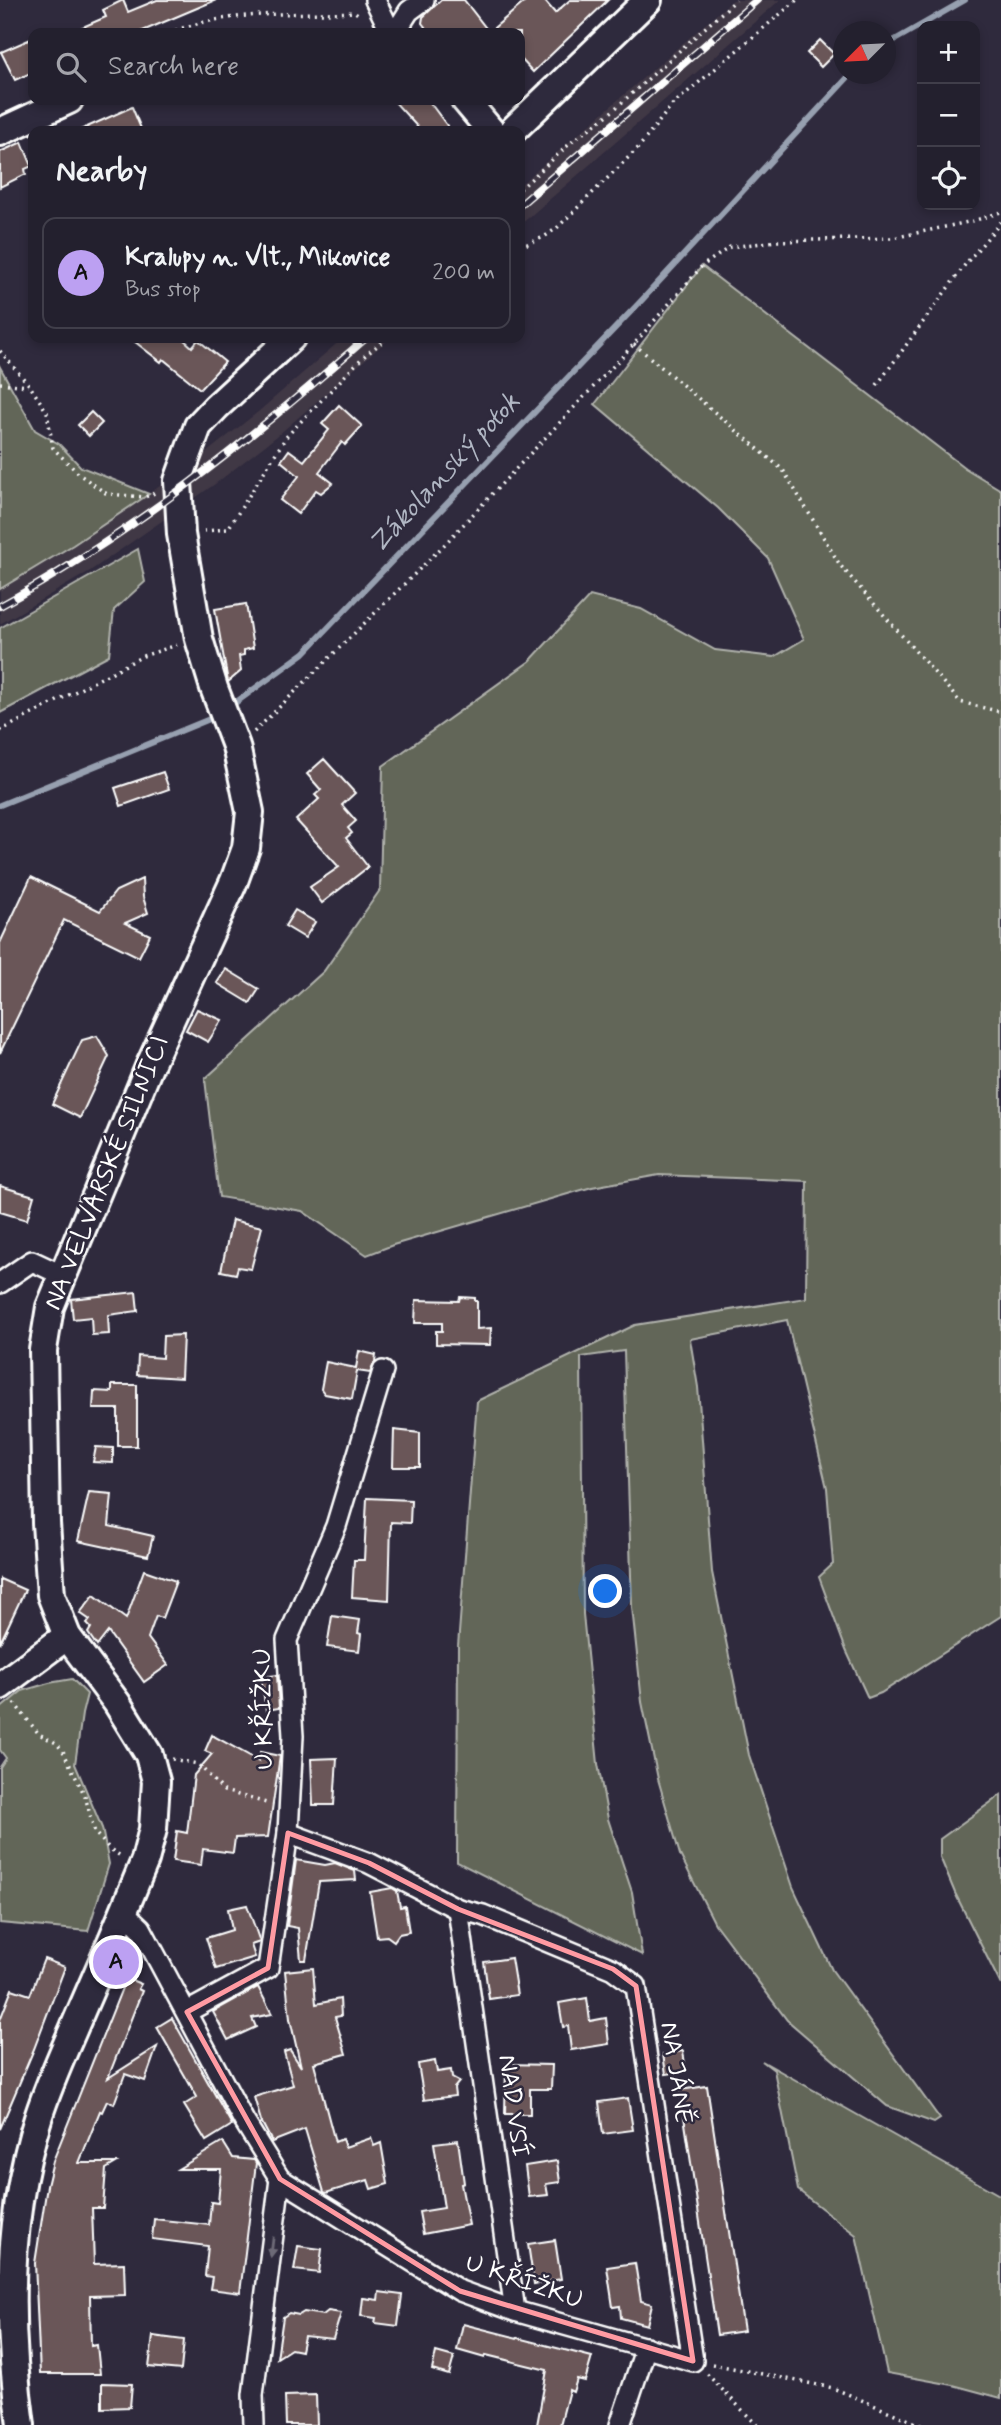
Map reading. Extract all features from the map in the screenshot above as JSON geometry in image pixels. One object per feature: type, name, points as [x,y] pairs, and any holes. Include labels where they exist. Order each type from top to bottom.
[{"type":"main road","points":[[517,126],[648,0]]},
{"type":"main road","points":[[0,132],[58,105]]},
{"type":"main road","points":[[469,105],[487,126]]},
{"type":"main road","name":"NA VELVARSKÉ SILNICI","points":[[21,2425],[6,2314],[22,2187],[46,2094],[145,1860],[153,1829],[156,1781],[149,1755],[117,1703],[67,1636],[55,1608],[49,1580],[46,1523],[43,1350],[50,1307],[149,1067],[234,881],[246,848],[250,812],[234,740],[198,639],[181,534],[178,481],[198,426],[286,343]]},
{"type":"main road","points":[[5,1692],[67,1636]]},
{"type":"street","points":[[375,0],[390,28]]},
{"type":"street","points":[[397,28],[409,11],[424,0]]},
{"type":"street","points":[[0,1283],[32,1261],[64,1276]]},
{"type":"street","name":"U KŘÍŽKU","points":[[187,2012],[268,1968],[290,1810],[293,1736],[287,1640],[336,1526],[383,1371]]},
{"type":"street","name":"NA JÁNĚ","points":[[288,1833],[369,1863],[458,1909],[483,1915],[613,1969],[636,1986],[693,2361]]},
{"type":"street","name":"NAD VSÍ","points":[[458,1909],[515,2311]]},
{"type":"street","name":"U KŘÍŽKU","points":[[124,1912],[141,1928],[244,2121],[280,2179],[460,2291],[515,2311],[693,2361]]},
{"type":"street","points":[[254,2425],[253,2395],[280,2179]]},
{"type":"street","points":[[620,2425],[646,2347]]},
{"type":"path","points":[[525,184],[574,140],[609,114],[736,0]]},
{"type":"path","points":[[525,245],[557,228],[639,147],[672,105],[797,0]]},
{"type":"path","points":[[182,28],[227,18],[355,12],[365,19]]},
{"type":"path","points":[[234,740],[259,728],[443,547],[634,344],[702,266],[730,247],[777,241],[893,238],[972,222],[1001,212]]},
{"type":"path","points":[[877,385],[959,273],[1001,222]]},
{"type":"path","points":[[181,534],[228,529],[286,437],[362,358],[381,343]]},
{"type":"path","points":[[634,344],[783,470],[840,565],[960,702],[1001,712]]},
{"type":"path","points":[[0,351],[30,386],[47,412],[53,449],[80,475],[107,494],[145,497],[178,481]]},
{"type":"path","points":[[0,383],[30,386]]},
{"type":"path","points":[[0,731],[143,656],[198,639]]},
{"type":"path","points":[[5,1692],[39,1734],[56,1743],[63,1751],[85,1796],[94,1833],[110,1849],[128,1860]]},
{"type":"path","points":[[149,1755],[198,1764],[224,1791],[290,1810]]},
{"type":"path","points":[[693,2361],[757,2425]]},
{"type":"path","points":[[693,2361],[833,2388],[921,2425]]},
{"type":"highlighted area","points":[[288,1833],[369,1863],[458,1909],[613,1969],[636,1986],[693,2361],[460,2291],[280,2179],[187,2012],[268,1968]]},
{"type":"shaded area","points":[[733,0],[780,0],[525,221],[525,181]]},
{"type":"shaded area","points":[[337,343],[384,343],[277,436],[215,484],[90,571],[0,624],[0,589],[133,505],[258,412]]},
{"type":"green space","points":[[702,266],[965,468],[1001,490],[1001,1616],[881,1693],[868,1698],[846,1650],[819,1577],[833,1564],[827,1488],[787,1320],[690,1339],[698,1387],[712,1572],[749,1755],[793,1887],[832,1970],[940,2119],[934,2123],[887,2106],[787,2020],[715,1924],[680,1855],[658,1779],[642,1702],[632,1607],[624,1351],[581,1357],[583,1614],[598,1764],[608,1819],[632,1892],[642,1955],[457,1862],[458,1646],[477,1401],[635,1325],[806,1298],[807,1181],[659,1175],[592,1187],[367,1255],[302,1211],[219,1197],[205,1079],[324,971],[380,890],[383,766],[530,661],[590,596],[641,609],[715,650],[774,657],[804,639],[768,558],[718,508],[595,404]]},
{"type":"green space","points":[[0,367],[35,430],[59,444],[81,467],[149,494],[73,545],[0,589]]},
{"type":"green space","points":[[138,549],[145,582],[114,610],[109,655],[0,713],[0,628]]},
{"type":"green space","points":[[72,1679],[87,1694],[75,1764],[102,1828],[109,1864],[88,1931],[0,1923],[0,1767],[6,1758],[0,1750],[0,1709],[22,1691]]},
{"type":"green space","points":[[1001,1795],[1001,1985],[955,1893],[940,1857],[940,1839]]},
{"type":"green space","points":[[762,2061],[1001,2196],[1001,2398],[953,2385],[887,2373],[856,2235],[798,2190],[774,2070]]},
{"type":"building","points":[[123,0],[128,12],[157,0],[216,0],[150,28],[81,28],[106,17],[103,10]]},
{"type":"building","points":[[441,0],[464,0],[486,28],[426,28],[422,23],[423,17]]},
{"type":"building","points":[[527,0],[544,0],[555,13],[570,0],[608,0],[533,72],[525,63],[525,28],[494,28]]},
{"type":"building","points":[[28,40],[28,74],[15,80],[1,52]]},
{"type":"building","points":[[820,40],[833,55],[821,67],[807,53]]},
{"type":"building","points":[[398,105],[432,105],[447,126],[416,126]]},
{"type":"building","points":[[132,107],[140,126],[89,126]]},
{"type":"building","points":[[22,142],[28,156],[28,168],[25,169],[26,174],[0,187],[0,152]]},
{"type":"building","points":[[136,343],[188,343],[192,347],[195,343],[202,343],[225,362],[200,389],[163,359],[161,362]]},
{"type":"building","points":[[339,405],[362,426],[345,445],[342,442],[319,472],[333,483],[321,493],[316,490],[298,514],[280,500],[299,476],[281,461],[289,450],[304,461],[329,430],[322,424]]},
{"type":"building","points":[[91,412],[102,423],[89,436],[78,425]]},
{"type":"building","points":[[246,604],[253,648],[244,650],[244,655],[239,656],[241,671],[228,682],[215,609]]},
{"type":"building","points":[[324,759],[355,793],[342,805],[356,821],[348,828],[352,833],[346,838],[368,867],[322,903],[310,887],[339,867],[296,820],[319,799],[315,795],[321,790],[307,774]]},
{"type":"building","points":[[163,772],[169,789],[121,806],[115,788]]},
{"type":"building","points":[[31,877],[100,911],[116,891],[142,879],[143,897],[148,913],[125,923],[150,935],[139,957],[64,920],[0,1053],[0,943]]},
{"type":"building","points":[[295,910],[315,922],[305,938],[285,926]]},
{"type":"building","points":[[226,969],[259,989],[250,1003],[217,983]]},
{"type":"building","points":[[197,1009],[222,1020],[208,1042],[186,1030]]},
{"type":"building","points":[[97,1036],[109,1056],[80,1118],[52,1104],[82,1040]]},
{"type":"building","points":[[0,1186],[34,1196],[27,1220],[0,1212]]},
{"type":"building","points":[[232,1220],[262,1227],[251,1269],[238,1267],[236,1274],[221,1271]]},
{"type":"building","points":[[136,1292],[138,1311],[108,1315],[109,1334],[92,1335],[91,1317],[73,1319],[71,1299]]},
{"type":"building","points":[[460,1297],[475,1298],[477,1301],[477,1329],[491,1328],[490,1345],[436,1344],[436,1331],[442,1331],[442,1323],[415,1323],[416,1300],[459,1301]]},
{"type":"building","points":[[183,1335],[181,1378],[137,1375],[138,1356],[162,1358],[163,1336]]},
{"type":"building","points":[[359,1351],[376,1355],[375,1362],[370,1373],[357,1371],[352,1399],[325,1394],[321,1389],[326,1362],[356,1368]]},
{"type":"building","points":[[112,1385],[137,1385],[137,1446],[118,1446],[118,1409],[93,1409],[94,1391],[112,1392]]},
{"type":"building","points":[[394,1430],[420,1433],[420,1467],[393,1467]]},
{"type":"building","points":[[96,1447],[113,1448],[113,1463],[93,1462]]},
{"type":"building","points":[[89,1492],[112,1494],[109,1526],[153,1536],[148,1556],[78,1541]]},
{"type":"building","points":[[367,1498],[411,1500],[410,1523],[391,1522],[389,1600],[352,1597],[354,1560],[364,1560]]},
{"type":"building","points":[[144,1570],[176,1581],[162,1618],[156,1616],[148,1638],[168,1665],[144,1682],[108,1632],[97,1646],[88,1633],[91,1628],[87,1624],[90,1620],[80,1613],[94,1595],[126,1619]]},
{"type":"building","points":[[0,1579],[25,1590],[0,1643]]},
{"type":"building","points":[[332,1616],[360,1620],[359,1651],[327,1647]]},
{"type":"building","points":[[277,1675],[279,1708],[266,1710],[261,1677]]},
{"type":"building","points":[[212,1735],[259,1761],[260,1752],[280,1756],[268,1837],[235,1838],[233,1853],[203,1849],[201,1865],[173,1861],[177,1831],[187,1833],[194,1775],[212,1754],[205,1751]]},
{"type":"building","points":[[337,1758],[334,1805],[313,1805],[311,1759]]},
{"type":"building","points":[[296,1860],[325,1865],[335,1863],[355,1871],[356,1880],[319,1882],[306,1960],[301,1960],[298,1928],[287,1926]]},
{"type":"building","points":[[392,1888],[397,1891],[400,1907],[405,1906],[409,1932],[399,1934],[394,1941],[387,1936],[377,1937],[370,1892]]},
{"type":"building","points":[[247,1905],[260,1942],[251,1945],[255,1957],[216,1969],[206,1938],[232,1930],[228,1909]]},
{"type":"building","points":[[511,1958],[517,1995],[489,1999],[484,1962]]},
{"type":"building","points":[[44,1959],[65,1967],[0,2129],[0,2020],[12,1989],[30,1995]]},
{"type":"building","points":[[313,1968],[316,2004],[340,1999],[341,2016],[335,2017],[346,2054],[314,2063],[335,2142],[342,2139],[345,2147],[371,2138],[374,2146],[381,2143],[388,2184],[371,2189],[368,2180],[326,2193],[305,2129],[272,2142],[261,2121],[254,2097],[293,2085],[284,2052],[290,2050],[301,2067],[290,2019],[285,1971]]},
{"type":"building","points":[[126,1978],[141,1984],[138,1989],[142,1991],[108,2078],[157,2047],[145,2081],[125,2074],[114,2104],[107,2101],[102,2112],[100,2111],[79,2163],[116,2163],[106,2169],[103,2208],[92,2208],[94,2264],[124,2263],[125,2295],[90,2296],[91,2346],[97,2345],[100,2374],[40,2374],[35,2263],[47,2186],[53,2161]]},
{"type":"building","points":[[258,1987],[272,2014],[252,2018],[256,2027],[228,2040],[213,2012]]},
{"type":"building","points":[[587,1998],[590,2021],[606,2018],[609,2044],[571,2050],[568,2026],[563,2027],[559,2003]]},
{"type":"building","points":[[172,2018],[232,2125],[206,2141],[184,2105],[197,2097],[157,2027]]},
{"type":"building","points":[[683,2051],[686,2071],[666,2074],[663,2054]]},
{"type":"building","points":[[435,2061],[437,2072],[451,2070],[452,2078],[459,2082],[454,2088],[455,2096],[424,2100],[418,2064]]},
{"type":"building","points":[[506,2064],[552,2065],[551,2089],[530,2089],[530,2114],[505,2114]]},
{"type":"building","points":[[707,2086],[744,2331],[717,2335],[680,2090]]},
{"type":"building","points":[[628,2098],[633,2130],[603,2134],[599,2102]]},
{"type":"building","points":[[458,2140],[464,2183],[461,2184],[469,2225],[423,2234],[419,2212],[444,2208],[434,2143]]},
{"type":"building","points":[[223,2142],[233,2158],[254,2160],[256,2163],[240,2293],[210,2289],[212,2277],[205,2276],[208,2246],[152,2239],[154,2219],[209,2225],[211,2202],[218,2203],[221,2169],[178,2169]]},
{"type":"building","points":[[557,2161],[560,2182],[546,2184],[548,2195],[529,2197],[525,2166]]},
{"type":"building","points":[[555,2240],[561,2279],[534,2284],[528,2244]]},
{"type":"building","points":[[298,2246],[322,2249],[319,2273],[294,2270]]},
{"type":"building","points":[[635,2263],[641,2301],[652,2304],[647,2325],[621,2318],[620,2306],[613,2307],[607,2267]]},
{"type":"building","points":[[379,2292],[402,2295],[398,2326],[375,2323],[376,2318],[361,2316],[363,2298],[378,2300]]},
{"type":"building","points":[[328,2311],[341,2313],[333,2339],[304,2336],[301,2351],[291,2349],[277,2358],[283,2317],[289,2313],[299,2315],[304,2312],[323,2315]]},
{"type":"building","points":[[463,2324],[592,2357],[585,2381],[577,2379],[573,2392],[569,2390],[560,2425],[537,2425],[547,2370],[457,2350]]},
{"type":"building","points":[[153,2336],[184,2340],[181,2370],[149,2367]]},
{"type":"building","points":[[436,2352],[454,2357],[449,2375],[432,2370]]},
{"type":"building","points":[[102,2383],[132,2384],[130,2407],[102,2408]]},
{"type":"building","points":[[316,2395],[317,2425],[286,2425],[285,2396]]},
{"type":"waterway","name":"Zákolanský potok","points":[[896,39],[965,0]]},
{"type":"waterway","name":"Zákolanský potok","points":[[228,708],[304,653],[642,300],[842,84]]},
{"type":"waterway","name":"Zákolanský potok","points":[[0,805],[217,716]]},
{"type":"railway","points":[[525,201],[757,0]]},
{"type":"railway","points":[[0,606],[50,578],[145,515],[280,412],[360,343]]},
{"type":"place","name":"Kralupy n. Vlt., Mikovice","points":[[116,1962]]}]
